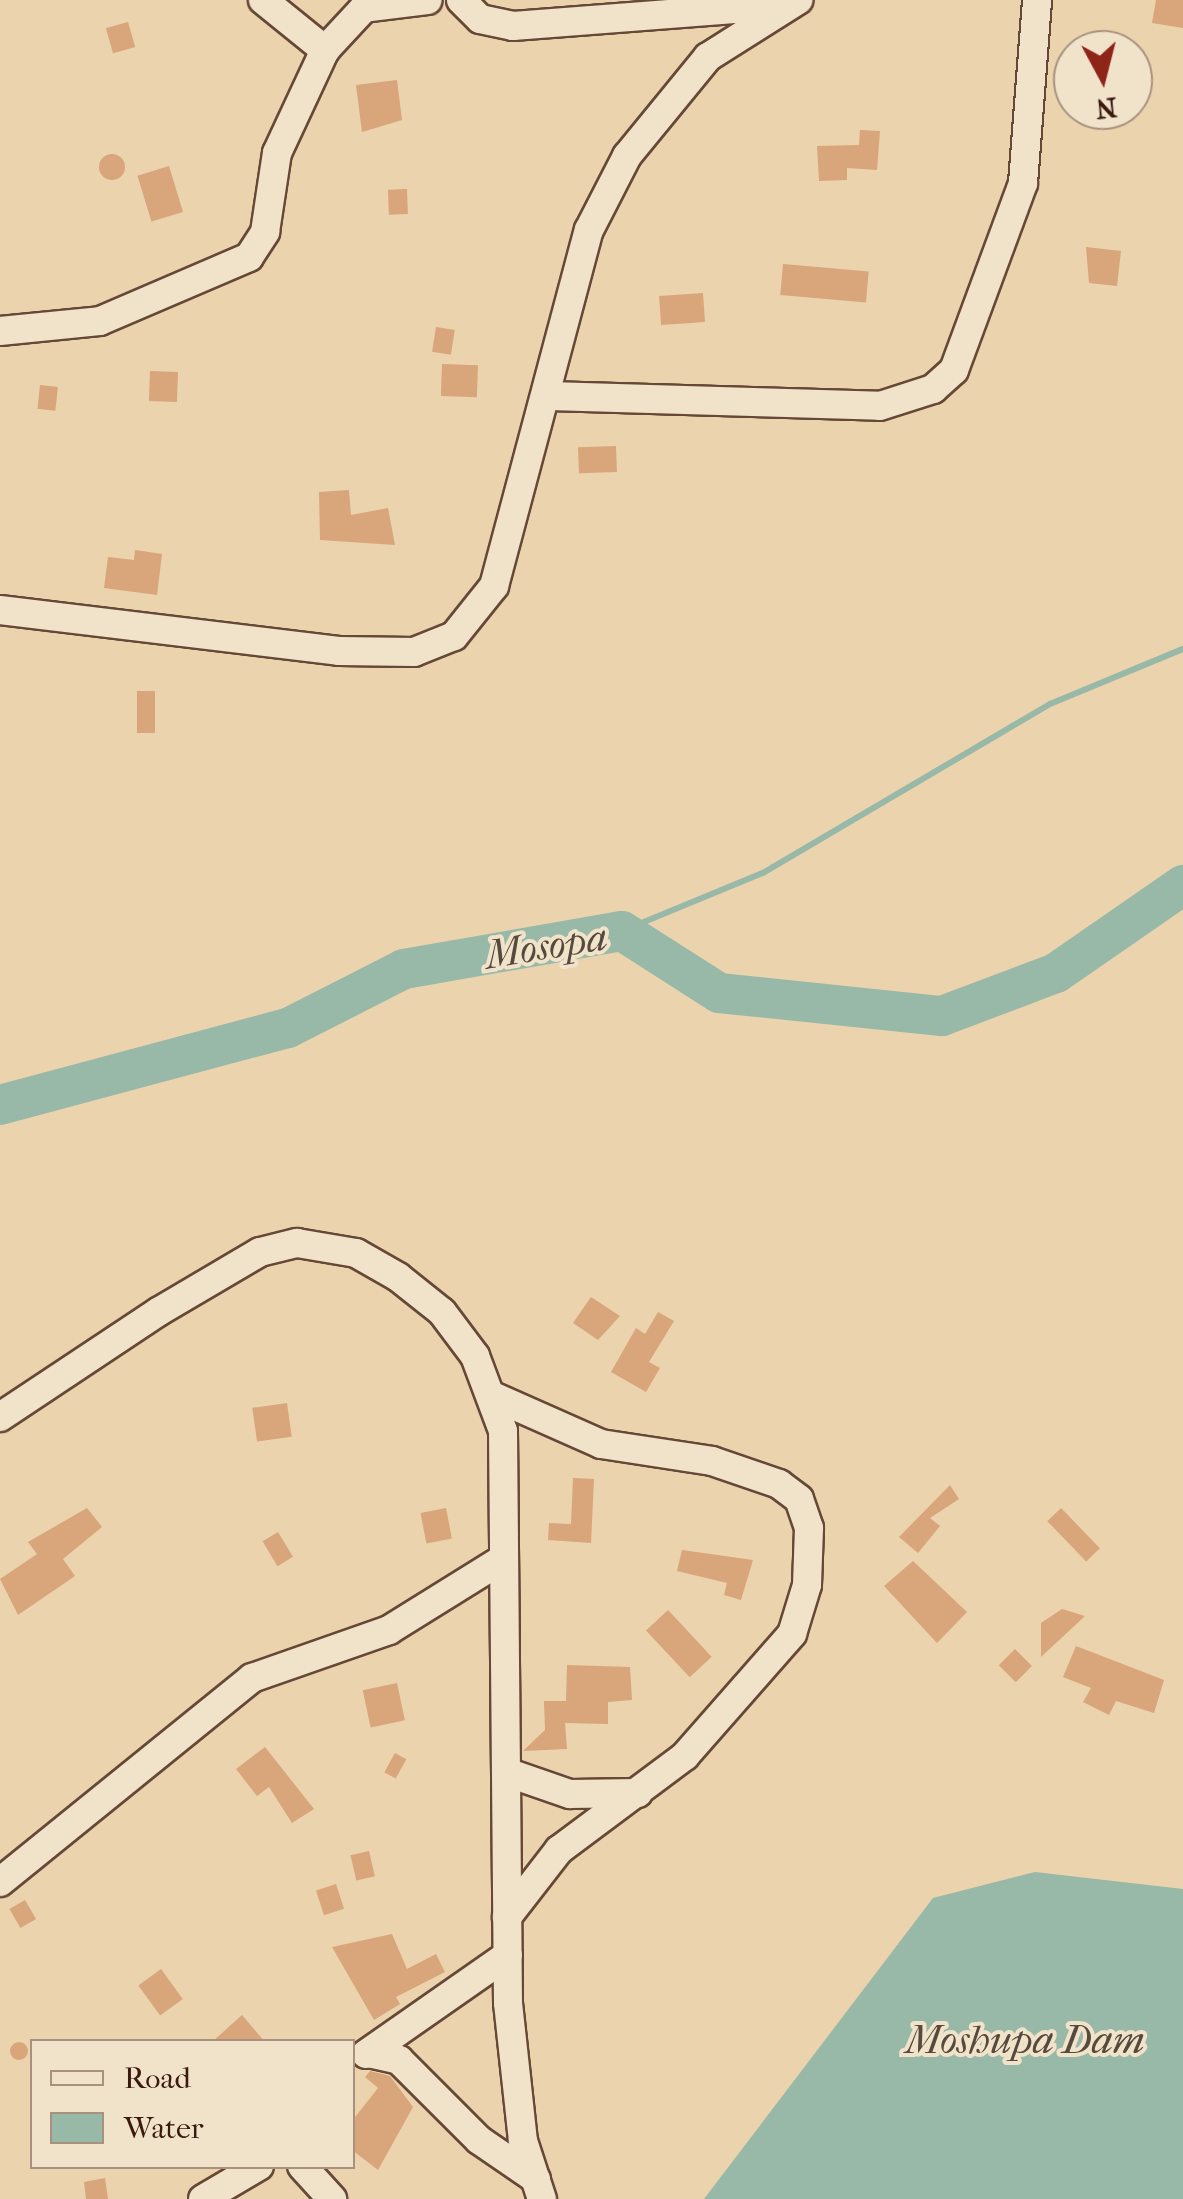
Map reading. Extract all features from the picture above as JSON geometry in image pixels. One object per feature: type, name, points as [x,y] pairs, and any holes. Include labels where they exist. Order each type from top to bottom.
[{"type":"street","points":[[263,0],[324,50]]},
{"type":"street","points":[[0,331],[100,321],[249,257],[265,232],[277,152],[324,50],[364,8],[428,0]]},
{"type":"street","points":[[461,0],[480,20],[512,26],[794,2]]},
{"type":"street","points":[[549,396],[880,406],[933,388],[954,370],[1024,183],[1037,0]]},
{"type":"street","points":[[0,610],[340,651],[414,652],[454,636],[494,586],[549,396],[589,230],[627,156],[708,58],[794,2]]},
{"type":"street","points":[[0,1417],[158,1312],[260,1252],[297,1243],[356,1253],[398,1277],[442,1312],[495,1397],[504,1559],[508,1955],[523,2142],[539,2189]]},
{"type":"street","points":[[495,1397],[572,1436],[712,1461],[799,1498],[808,1585],[792,1634],[685,1756],[558,1850],[507,1918]]},
{"type":"street","points":[[0,1882],[252,1678],[389,1630],[504,1559]]},
{"type":"street","points":[[506,1772],[570,1794],[640,1793]]},
{"type":"street","points":[[361,2058],[508,1955]]},
{"type":"street","points":[[361,2058],[399,2060],[479,2140],[539,2189]]},
{"type":"street","points":[[203,2199],[255,2169]]},
{"type":"street","points":[[305,2169],[332,2199]]},
{"type":"water","name":"Moshupa Dam","points":[[1035,1872],[1183,1889],[1183,2199],[704,2199],[933,1898]]},
{"type":"building","points":[[1156,0],[1183,0],[1183,28],[1152,23]]},
{"type":"building","points":[[128,22],[135,47],[113,53],[106,28]]},
{"type":"building","points":[[397,80],[402,120],[362,132],[356,85]]},
{"type":"building","points":[[860,130],[880,131],[877,170],[847,168],[847,180],[819,181],[817,146],[859,145]]},
{"type":"building","points":[[112,154],[121,158],[125,167],[121,176],[112,180],[103,176],[99,167],[103,158]]},
{"type":"building","points":[[169,166],[183,212],[151,222],[137,176]]},
{"type":"building","points":[[407,189],[408,214],[389,215],[388,190]]},
{"type":"building","points":[[1086,247],[1121,251],[1117,286],[1089,283]]},
{"type":"building","points":[[783,264],[869,271],[866,302],[780,295]]},
{"type":"building","points":[[703,293],[705,322],[661,325],[659,296]]},
{"type":"building","points":[[436,327],[455,330],[451,355],[432,352]]},
{"type":"building","points":[[442,364],[478,365],[477,397],[441,396]]},
{"type":"building","points":[[150,371],[178,372],[177,402],[149,401]]},
{"type":"building","points":[[40,385],[58,387],[55,411],[37,409]]},
{"type":"building","points":[[616,446],[617,472],[579,473],[578,447]]},
{"type":"building","points":[[349,490],[351,515],[388,508],[395,545],[320,540],[319,492]]},
{"type":"building","points":[[135,550],[162,554],[157,595],[104,588],[108,557],[134,560]]},
{"type":"building","points":[[137,691],[155,691],[155,733],[137,733]]},
{"type":"building","points":[[591,1297],[620,1316],[598,1340],[573,1323]]},
{"type":"building","points":[[658,1312],[674,1321],[649,1362],[660,1368],[646,1392],[611,1372],[636,1328],[645,1334]]},
{"type":"building","points":[[287,1403],[292,1437],[257,1442],[252,1408]]},
{"type":"building","points":[[573,1478],[594,1479],[591,1543],[548,1540],[549,1523],[571,1524]]},
{"type":"building","points":[[950,1485],[959,1499],[930,1518],[940,1526],[918,1553],[899,1537]]},
{"type":"building","points":[[87,1508],[102,1527],[63,1559],[75,1576],[18,1615],[0,1579],[37,1554],[28,1542]]},
{"type":"building","points":[[446,1508],[452,1538],[426,1543],[420,1513]]},
{"type":"building","points":[[1061,1508],[1100,1548],[1086,1561],[1047,1521]]},
{"type":"building","points":[[278,1532],[293,1557],[278,1566],[263,1541]]},
{"type":"building","points":[[682,1550],[753,1560],[741,1600],[724,1595],[727,1583],[677,1571]]},
{"type":"building","points":[[913,1561],[967,1612],[937,1643],[884,1586]]},
{"type":"building","points":[[1062,1609],[1085,1616],[1041,1657],[1041,1623]]},
{"type":"building","points":[[668,1610],[712,1657],[690,1677],[646,1630]]},
{"type":"building","points":[[1076,1646],[1164,1680],[1154,1713],[1116,1701],[1109,1715],[1083,1702],[1091,1688],[1063,1677]]},
{"type":"building","points":[[1015,1649],[1032,1666],[1016,1682],[999,1665]]},
{"type":"building","points":[[567,1665],[630,1667],[632,1700],[608,1702],[608,1724],[565,1723],[567,1749],[523,1751],[545,1730],[544,1701],[566,1701]]},
{"type":"building","points":[[397,1683],[405,1720],[371,1727],[363,1690]]},
{"type":"building","points":[[265,1747],[314,1809],[292,1823],[269,1787],[257,1796],[236,1769]]},
{"type":"building","points":[[395,1753],[406,1759],[396,1779],[384,1772]]},
{"type":"building","points":[[369,1851],[375,1876],[356,1881],[350,1855]]},
{"type":"building","points":[[336,1884],[344,1909],[324,1915],[316,1890]]},
{"type":"building","points":[[25,1900],[36,1919],[20,1928],[9,1909]]},
{"type":"building","points":[[392,1934],[407,1969],[436,1954],[445,1972],[396,1997],[400,2004],[374,2020],[332,1947]]},
{"type":"building","points":[[161,1969],[183,1999],[160,2015],[138,1985]]},
{"type":"building","points":[[242,2015],[262,2039],[215,2039]]},
{"type":"building","points":[[19,2042],[26,2044],[26,2058],[19,2060],[12,2058],[10,2051],[12,2044]]},
{"type":"building","points":[[370,2071],[390,2076],[413,2107],[378,2170],[355,2152],[355,2117],[378,2088],[365,2077]]},
{"type":"building","points":[[105,2178],[108,2199],[86,2199],[84,2182]]},
{"type":"waterway","points":[[622,931],[763,873],[1050,704],[1183,649]]},
{"type":"waterway","name":"Mosopa","points":[[0,1105],[288,1028],[404,969],[622,931],[719,993],[942,1016],[1056,973],[1183,885]]}]
